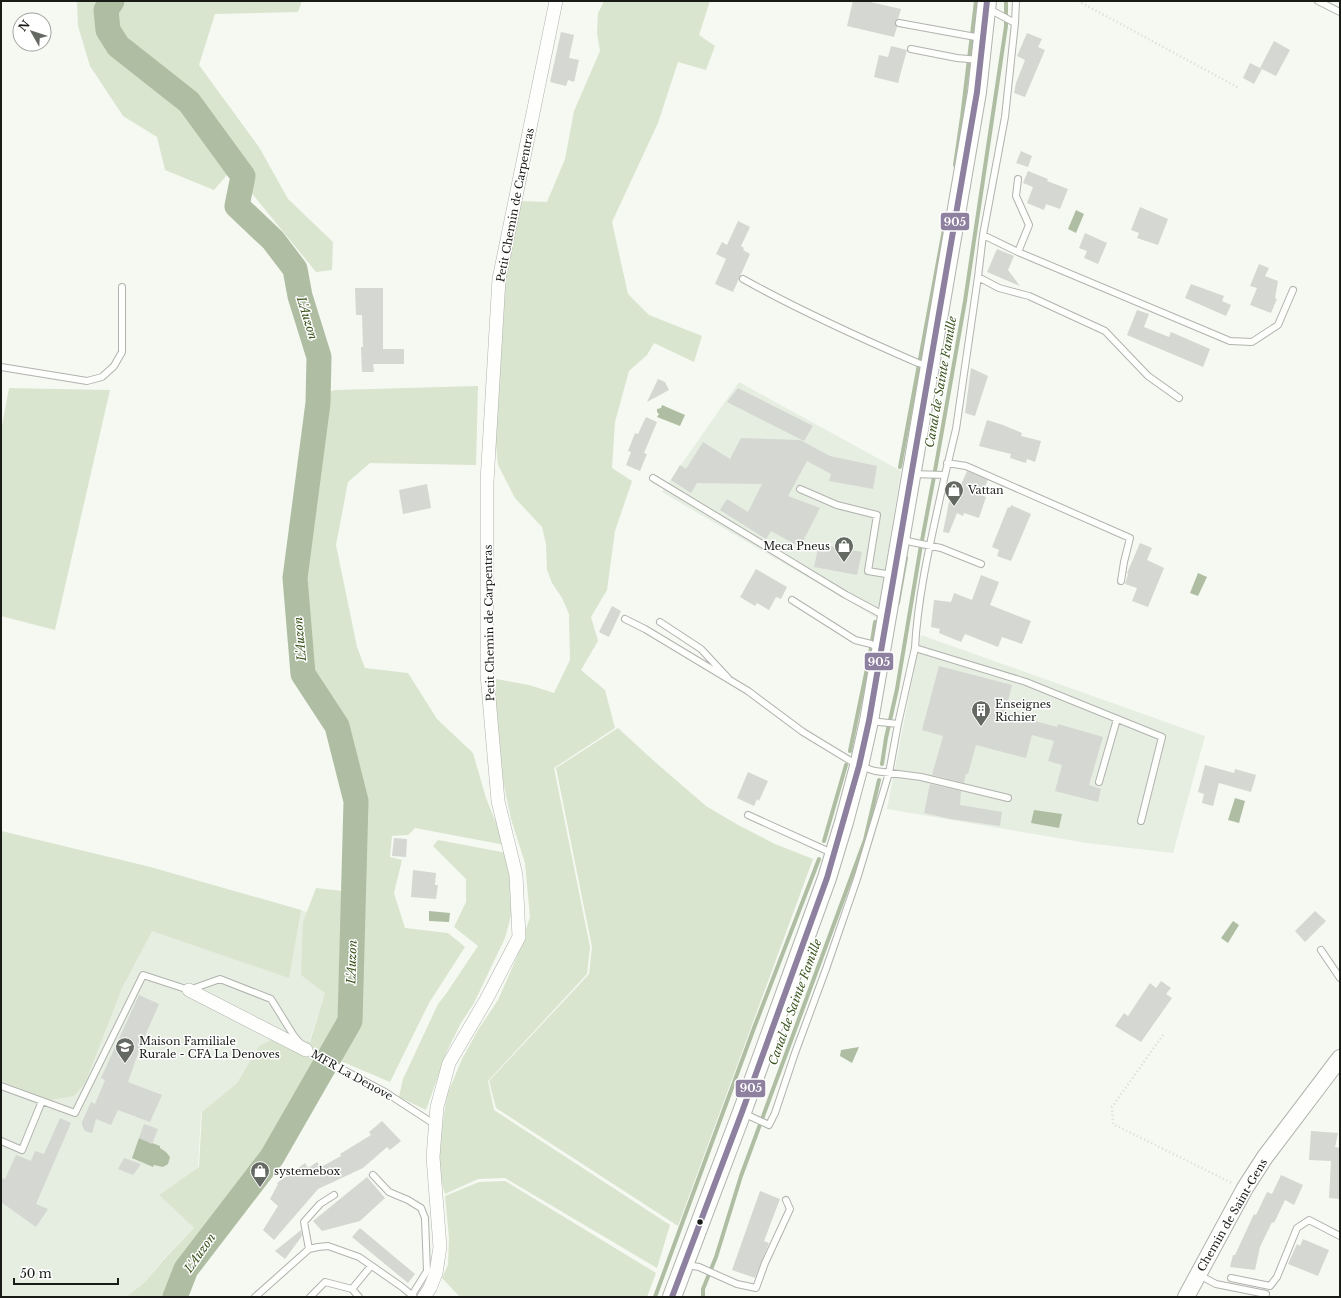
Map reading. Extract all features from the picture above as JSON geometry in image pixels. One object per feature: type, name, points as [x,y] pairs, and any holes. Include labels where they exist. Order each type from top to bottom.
[{"type":"main road","points":[[672,1297],[742,1112],[827,878],[859,766],[869,720],[977,92],[986,4]]},
{"type":"street","name":"Petit Chemin de Carpentras","points":[[417,1296],[430,1288],[436,1273],[440,1247],[433,1157],[437,1108],[449,1063],[486,1000],[519,937],[516,875],[498,801],[487,674],[487,482],[499,279],[556,1]]},
{"type":"street","points":[[185,988],[306,1050]]},
{"type":"street","name":"Chemin de Saint-Gens","points":[[1186,1297],[1245,1188],[1265,1157],[1340,1058]]},
{"type":"lane","points":[[742,1112],[769,1125],[775,1113],[855,886],[889,773],[915,648],[916,619],[930,546],[956,429],[983,235],[1005,117],[1016,1]]},
{"type":"lane","points":[[1318,1],[1340,12]]},
{"type":"lane","points":[[986,4],[1015,23]]},
{"type":"lane","points":[[899,23],[983,38]]},
{"type":"lane","points":[[912,49],[957,58],[980,60]]},
{"type":"lane","points":[[1018,180],[1016,196],[1029,225],[1018,252]]},
{"type":"lane","points":[[983,235],[1018,252],[1230,342],[1252,342],[1278,325],[1293,290]]},
{"type":"lane","points":[[978,277],[999,288],[1028,296],[1105,331],[1148,376],[1179,398]]},
{"type":"lane","points":[[743,280],[842,330],[918,363],[930,366]]},
{"type":"lane","points":[[1,367],[87,381],[102,377],[114,366],[122,352],[122,287]]},
{"type":"lane","points":[[948,463],[966,466],[1130,538],[1121,582]]},
{"type":"lane","points":[[911,474],[945,475]]},
{"type":"lane","points":[[653,478],[846,595],[886,617]]},
{"type":"lane","points":[[800,489],[837,505],[877,515],[868,571],[894,576]]},
{"type":"lane","points":[[900,539],[941,548],[981,564]]},
{"type":"lane","points":[[792,600],[855,640],[871,644],[881,649]]},
{"type":"lane","points":[[624,619],[645,629],[748,691],[803,732],[859,766],[875,771],[921,778],[1008,798]]},
{"type":"lane","points":[[660,622],[700,649],[732,682]]},
{"type":"lane","points":[[915,648],[1026,682],[1162,737],[1140,821]]},
{"type":"lane","points":[[1099,782],[1117,719]]},
{"type":"lane","points":[[869,720],[898,724]]},
{"type":"lane","points":[[748,815],[834,854]]},
{"type":"lane","points":[[1321,950],[1340,978]]},
{"type":"lane","points":[[1,1086],[75,1113],[143,975],[185,988]]},
{"type":"lane","name":"MFR La Denove","points":[[185,988],[220,979],[271,999],[294,1036],[306,1050],[385,1092],[431,1122]]},
{"type":"lane","points":[[1,1141],[22,1150],[42,1101]]},
{"type":"lane","points":[[255,1297],[310,1250],[328,1246],[359,1257],[417,1296],[427,1271],[425,1218],[421,1208],[408,1200],[389,1192],[373,1175]]},
{"type":"lane","points":[[310,1250],[304,1222],[320,1204],[334,1195]]},
{"type":"lane","points":[[684,1265],[699,1267],[737,1284],[756,1288],[765,1263],[790,1209],[786,1200]]},
{"type":"lane","points":[[1231,1278],[1270,1286],[1277,1277],[1297,1228],[1309,1220],[1340,1236]]},
{"type":"lane","points":[[352,1289],[371,1266]]},
{"type":"lane","points":[[1198,1274],[1216,1284],[1266,1294],[1265,1297]]},
{"type":"lane","points":[[310,1297],[325,1282],[352,1289],[359,1297]]},
{"type":"path","points":[[1078,1],[1239,88]]},
{"type":"path","points":[[1163,1035],[1112,1107],[1113,1124],[1245,1188]]},
{"type":"shaded area","points":[[77,1],[302,1],[298,12],[215,14],[199,65],[259,147],[288,199],[333,242],[332,270],[316,272],[232,169],[214,190],[165,170],[157,137],[123,116],[90,66],[78,26]]},
{"type":"shaded area","points":[[604,1],[710,1],[699,35],[715,46],[706,70],[678,62],[658,123],[612,222],[628,294],[649,315],[702,336],[694,362],[654,343],[647,355],[629,371],[615,422],[612,468],[632,481],[615,531],[607,590],[591,617],[598,641],[581,670],[605,690],[615,728],[554,768],[590,947],[587,974],[488,1081],[494,1110],[670,1225],[657,1268],[505,1178],[478,1179],[445,1194],[440,1175],[440,1141],[447,1095],[462,1059],[478,1030],[498,1000],[516,959],[530,917],[525,863],[511,819],[499,762],[496,726],[496,679],[529,685],[554,693],[570,660],[569,614],[562,598],[552,583],[547,570],[546,544],[542,527],[515,498],[498,465],[493,415],[503,288],[520,201],[547,202],[565,159],[574,111],[600,51],[597,33],[598,13]]},
{"type":"shaded area","points":[[1076,210],[1084,214],[1076,233],[1068,229]]},
{"type":"shaded area","points":[[739,382],[901,471],[877,618],[662,492]]},
{"type":"shaded area","points":[[478,386],[476,465],[370,463],[348,482],[336,545],[357,647],[365,668],[408,673],[437,719],[473,753],[486,798],[505,845],[415,828],[408,835],[392,836],[390,857],[402,860],[394,893],[405,928],[448,933],[465,947],[429,1003],[390,1082],[336,1059],[281,1152],[189,1266],[186,1288],[178,1297],[126,1297],[144,1283],[194,1228],[159,1195],[199,1167],[202,1112],[237,1083],[259,1046],[281,1036],[310,1042],[325,993],[301,975],[303,922],[316,888],[360,893],[364,801],[344,724],[310,673],[311,656],[303,577],[322,394],[335,390]]},
{"type":"shaded area","points":[[9,388],[110,390],[55,630],[1,616],[1,431]]},
{"type":"shaded area","points":[[662,405],[685,415],[680,426],[657,417],[659,414],[657,409],[661,408]]},
{"type":"shaded area","points":[[1198,573],[1207,577],[1198,596],[1190,593]]},
{"type":"shaded area","points":[[921,635],[1205,736],[1173,853],[1087,843],[887,809]]},
{"type":"shaded area","points":[[618,728],[706,806],[738,825],[775,844],[813,859],[678,1226],[496,1108],[489,1081],[589,974],[592,947],[556,768]]},
{"type":"shaded area","points":[[1235,798],[1245,801],[1239,823],[1228,820]]},
{"type":"shaded area","points":[[1034,810],[1062,814],[1059,828],[1031,823]]},
{"type":"shaded area","name":"Maison Familiale Rurale - CFA La Denoves","points":[[1,831],[150,867],[307,912],[325,993],[309,1043],[259,1046],[237,1083],[201,1113],[198,1168],[159,1195],[194,1228],[167,1255],[144,1283],[126,1297],[1,1296]]},
{"type":"shaded area","points":[[1,831],[150,867],[301,910],[289,978],[152,931],[122,988],[85,1083],[74,1096],[50,1100],[1,1081]]},
{"type":"shaded area","points":[[438,840],[507,853],[509,862],[512,912],[505,938],[474,1003],[461,1023],[447,1051],[426,1110],[399,1097],[403,1079],[438,1004],[478,946],[454,927],[466,902],[466,879],[433,846]]},
{"type":"shaded area","points":[[429,911],[450,913],[449,922],[429,921]]},
{"type":"shaded area","points":[[1233,921],[1239,925],[1228,943],[1221,938]]},
{"type":"shaded area","points":[[859,1047],[852,1063],[840,1056],[841,1050]]},
{"type":"shaded area","points":[[139,1138],[160,1146],[160,1148],[170,1157],[168,1164],[163,1167],[154,1165],[153,1167],[132,1158]]},
{"type":"shaded area","points":[[505,1181],[656,1273],[647,1297],[460,1297],[442,1278],[448,1265],[449,1238],[445,1196],[479,1182]]},
{"type":"building","points":[[853,1],[866,1],[901,9],[898,19],[895,22],[897,27],[894,37],[847,26]]},
{"type":"building","points":[[561,32],[574,35],[569,58],[579,60],[574,82],[568,80],[566,86],[550,82]]},
{"type":"building","points":[[1027,33],[1042,39],[1038,47],[1045,50],[1025,97],[1014,93],[1016,83],[1025,60],[1017,56]]},
{"type":"building","points":[[1274,41],[1290,50],[1276,76],[1260,68]]},
{"type":"building","points":[[891,46],[907,50],[898,83],[874,77],[879,55],[888,57]]},
{"type":"building","points":[[1250,63],[1262,69],[1254,84],[1243,78]]},
{"type":"building","points":[[1021,151],[1032,156],[1028,167],[1016,163]]},
{"type":"building","points":[[1028,171],[1048,179],[1047,181],[1068,189],[1060,209],[1046,204],[1044,210],[1027,203],[1033,187],[1023,183]]},
{"type":"building","points":[[1140,207],[1168,219],[1158,245],[1137,238],[1139,233],[1131,230]]},
{"type":"building","points":[[738,221],[750,227],[741,246],[744,248],[743,250],[750,254],[733,292],[715,284],[726,259],[716,254],[722,242],[727,245]]},
{"type":"building","points":[[1085,233],[1107,243],[1098,264],[1084,258],[1087,251],[1079,248]]},
{"type":"building","points":[[997,249],[1014,256],[1008,270],[1020,286],[987,272]]},
{"type":"building","points":[[1259,264],[1269,268],[1265,276],[1278,281],[1275,298],[1277,299],[1271,313],[1250,305],[1257,288],[1250,286]]},
{"type":"building","points":[[1191,284],[1224,296],[1222,301],[1231,305],[1226,316],[1185,298]]},
{"type":"building","points":[[355,288],[383,288],[383,349],[404,349],[404,364],[373,364],[374,372],[362,372],[362,315],[356,315]]},
{"type":"building","points":[[1137,310],[1149,314],[1144,327],[1169,337],[1171,332],[1210,349],[1203,367],[1127,335]]},
{"type":"building","points":[[971,368],[988,376],[975,416],[965,413]]},
{"type":"building","points":[[658,379],[665,382],[669,390],[647,402]]},
{"type":"building","points":[[738,388],[813,426],[804,441],[727,402]]},
{"type":"building","points":[[646,417],[657,422],[644,453],[647,454],[640,471],[626,465],[631,452],[628,451],[635,433],[638,434]]},
{"type":"building","points":[[987,420],[1022,433],[1021,436],[1041,441],[1035,462],[1027,459],[1026,463],[1010,458],[1011,454],[979,446]]},
{"type":"building","points":[[741,438],[800,440],[830,456],[877,466],[873,489],[829,481],[831,474],[807,461],[788,496],[820,508],[800,547],[771,531],[766,539],[720,510],[727,499],[748,512],[762,484],[697,483],[691,493],[671,480],[680,465],[686,469],[703,442],[730,459]]},
{"type":"building","points":[[967,471],[988,480],[981,495],[986,497],[979,518],[964,513],[963,516],[957,513],[949,533],[943,532],[951,492],[957,494]]},
{"type":"building","points":[[427,484],[431,508],[403,514],[399,490]]},
{"type":"building","points":[[1011,505],[1031,514],[1011,561],[997,556],[999,550],[992,547],[1008,507],[1010,508]]},
{"type":"building","points":[[1140,543],[1152,548],[1147,560],[1164,568],[1148,607],[1132,601],[1137,588],[1125,584],[1127,573]]},
{"type":"building","points":[[819,544],[862,552],[857,575],[814,567]]},
{"type":"building","points":[[756,569],[787,587],[781,599],[776,597],[769,610],[757,603],[755,606],[740,597]]},
{"type":"building","points":[[981,575],[999,582],[990,605],[1031,621],[1022,644],[1002,637],[998,647],[965,634],[961,642],[939,633],[940,629],[931,627],[934,600],[951,602],[954,593],[972,600]]},
{"type":"building","points":[[612,606],[621,611],[609,637],[599,632]]},
{"type":"building","points":[[939,666],[1012,685],[1005,713],[1057,727],[1058,724],[1103,737],[1089,785],[1101,789],[1098,802],[1055,791],[1062,765],[1048,761],[1054,741],[1032,735],[1026,758],[976,745],[964,783],[932,775],[943,736],[922,730]]},
{"type":"building","points":[[1205,765],[1234,773],[1235,769],[1256,775],[1251,792],[1219,783],[1213,806],[1202,803],[1204,794],[1198,792]]},
{"type":"building","points":[[748,772],[768,781],[759,801],[757,799],[754,806],[737,798]]},
{"type":"building","points":[[930,784],[961,791],[960,805],[1002,812],[1000,826],[951,819],[924,813]]},
{"type":"building","points":[[394,838],[407,839],[406,857],[392,856]]},
{"type":"building","points":[[413,870],[436,873],[435,885],[438,885],[436,899],[411,897]]},
{"type":"building","points":[[1315,911],[1326,921],[1305,942],[1295,931]]},
{"type":"building","points":[[1161,981],[1171,988],[1166,994],[1172,998],[1141,1042],[1115,1026],[1124,1013],[1128,1016],[1150,983],[1156,988]]},
{"type":"building","points":[[139,995],[159,1004],[141,1045],[128,1082],[162,1095],[150,1122],[118,1110],[111,1125],[96,1119],[92,1133],[85,1131],[82,1122],[91,1102],[95,1104],[105,1080],[101,1078]]},
{"type":"building","points":[[60,1118],[71,1123],[36,1204],[48,1209],[36,1227],[1,1202],[1,1178],[5,1179],[16,1155],[31,1161],[35,1151],[44,1154]]},
{"type":"building","points":[[382,1121],[401,1141],[390,1150],[387,1147],[363,1168],[318,1189],[274,1240],[263,1230],[278,1206],[270,1199],[278,1184],[277,1183],[305,1163],[308,1168],[317,1162],[321,1167],[341,1156],[340,1154],[371,1135],[369,1132]]},
{"type":"building","points":[[144,1124],[158,1129],[152,1144],[139,1138]]},
{"type":"building","points":[[1311,1131],[1338,1133],[1335,1147],[1340,1148],[1340,1199],[1329,1198],[1331,1161],[1309,1160]]},
{"type":"building","points":[[124,1158],[141,1164],[133,1175],[118,1169]]},
{"type":"building","points":[[1281,1175],[1303,1185],[1294,1205],[1285,1200],[1260,1247],[1255,1270],[1230,1267],[1233,1255],[1235,1255],[1254,1214],[1256,1215],[1267,1192],[1272,1194]]},
{"type":"building","points":[[367,1177],[385,1198],[360,1221],[322,1231],[313,1221]]},
{"type":"building","points":[[760,1191],[780,1199],[764,1241],[769,1243],[755,1278],[732,1270]]},
{"type":"building","points":[[360,1228],[415,1274],[408,1283],[352,1237]]},
{"type":"building","points":[[301,1230],[302,1236],[285,1259],[275,1251]]},
{"type":"building","points":[[1303,1239],[1329,1250],[1318,1276],[1288,1264],[1297,1244],[1300,1246]]},
{"type":"waterway","name":"L'Auzon","points":[[112,1],[106,10],[108,30],[118,46],[189,102],[243,176],[237,206],[273,240],[295,269],[300,296],[319,357],[318,403],[295,578],[303,674],[337,726],[356,801],[350,1021],[272,1157],[186,1269],[175,1297]]},
{"type":"waterway","points":[[955,165],[976,1]]},
{"type":"waterway","name":"Canal de Sainte Famille","points":[[882,764],[897,689],[965,301],[1006,26],[1006,1]]},
{"type":"waterway","points":[[900,467],[947,213]]},
{"type":"waterway","points":[[898,603],[906,558]]},
{"type":"waterway","points":[[850,751],[875,622]]},
{"type":"waterway","points":[[824,841],[846,765]]},
{"type":"waterway","name":"Canal de Sainte Famille","points":[[703,1297],[703,1289],[716,1257],[741,1176],[865,840],[879,780]]},
{"type":"waterway","points":[[655,1297],[754,1028],[819,859]]},
{"type":"transit line","name":"905","points":[[672,1297],[742,1112],[827,878],[859,766],[869,721],[977,92],[987,1]]},
{"type":"place","name":"Vattan","points":[[954,507]]},
{"type":"place","name":"Meca Pneus","points":[[844,563]]},
{"type":"place","name":"Enseignes Richier","points":[[981,727]]},
{"type":"place","name":"Maison Familiale Rurale - CFA La Denoves","points":[[125,1064]]},
{"type":"place","name":"systemebox","points":[[260,1188]]}]
